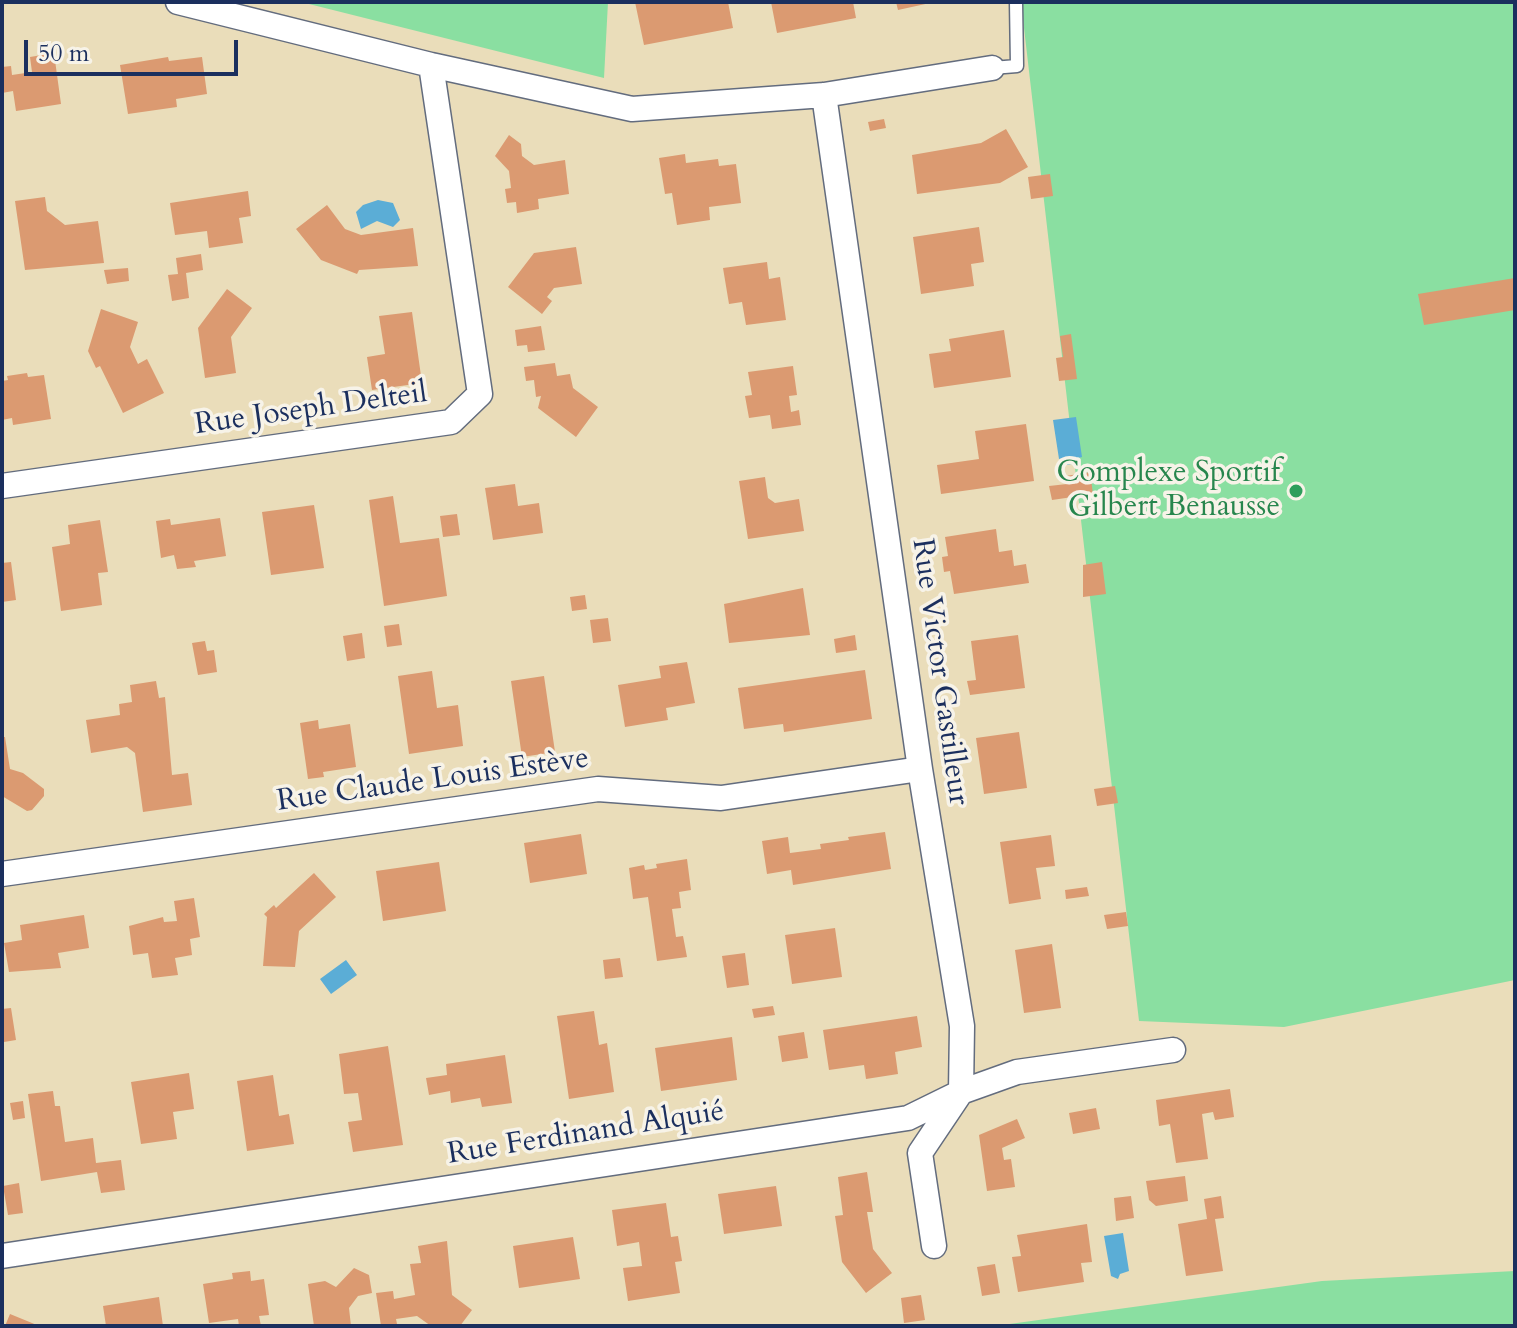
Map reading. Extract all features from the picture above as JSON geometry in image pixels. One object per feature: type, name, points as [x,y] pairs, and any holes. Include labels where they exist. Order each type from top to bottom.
[{"type":"street","points":[[178,2],[431,65],[632,109],[824,95],[992,68]]},
{"type":"street","name":"Rue Joseph Delteil","points":[[2,486],[451,422],[480,394],[431,65]]},
{"type":"street","name":"Rue Victor Gastilleur","points":[[824,95],[920,769],[962,1026],[961,1092]]},
{"type":"street","name":"Rue Claude Louis Estève","points":[[2,874],[598,789],[721,798],[920,769]]},
{"type":"street","name":"Rue Ferdinand Alquié","points":[[2,1256],[908,1118],[961,1092],[1017,1072],[1173,1050]]},
{"type":"street","points":[[934,1246],[920,1153],[961,1092]]},
{"type":"lane","points":[[992,68],[1017,66],[1016,2]]},
{"type":"green space","points":[[301,2],[608,2],[604,78]]},
{"type":"green space","name":"Complexe Sportif Gilbert Benausse","points":[[1021,2],[1515,2],[1515,980],[1284,1027],[1139,1021]]},
{"type":"green space","points":[[1515,1271],[1515,1326],[995,1326],[1322,1281]]},
{"type":"water","points":[[378,200],[393,203],[400,220],[393,227],[377,221],[361,229],[356,212],[363,205]]},
{"type":"water","points":[[1076,417],[1082,457],[1078,458],[1079,463],[1065,465],[1064,458],[1059,459],[1053,420]]},
{"type":"water","points":[[346,960],[357,975],[331,994],[320,979]]},
{"type":"water","points":[[1123,1233],[1129,1271],[1120,1274],[1118,1279],[1111,1276],[1104,1236]]},
{"type":"building","points":[[635,2],[728,2],[733,28],[644,45]]},
{"type":"building","points":[[771,2],[853,2],[856,18],[777,33]]},
{"type":"building","points":[[896,2],[929,2],[930,3],[898,10]]},
{"type":"building","points":[[54,53],[61,104],[16,111],[13,91],[2,93],[2,67],[11,66],[12,75],[32,72],[30,57]]},
{"type":"building","points":[[168,57],[169,61],[202,57],[207,94],[176,99],[177,107],[128,114],[120,65]]},
{"type":"building","points":[[884,119],[886,128],[870,131],[868,122]]},
{"type":"building","points":[[1006,129],[1028,167],[1000,183],[917,194],[912,155],[981,143]]},
{"type":"building","points":[[509,135],[521,144],[522,156],[534,165],[565,160],[569,194],[538,199],[539,209],[517,213],[516,202],[507,203],[505,189],[511,188],[509,171],[495,156]]},
{"type":"building","points":[[685,154],[686,163],[718,159],[719,166],[736,164],[741,203],[709,207],[710,220],[677,225],[672,193],[665,194],[659,158]]},
{"type":"building","points":[[1050,174],[1053,196],[1031,199],[1028,177]]},
{"type":"building","points":[[248,191],[251,216],[239,218],[243,243],[209,248],[207,231],[175,235],[170,203]]},
{"type":"building","points":[[45,197],[47,211],[65,225],[98,221],[104,263],[25,270],[15,201]]},
{"type":"building","points":[[327,205],[345,229],[361,235],[413,228],[418,266],[359,270],[357,274],[321,260],[296,229]]},
{"type":"building","points":[[979,227],[984,262],[971,264],[974,286],[921,294],[913,237]]},
{"type":"building","points":[[576,247],[582,284],[554,288],[547,297],[552,301],[542,314],[508,287],[534,253]]},
{"type":"building","points":[[201,254],[203,270],[186,273],[189,298],[172,301],[168,275],[178,274],[176,258]]},
{"type":"building","points":[[767,262],[769,279],[780,277],[786,320],[746,325],[742,302],[729,304],[723,268]]},
{"type":"building","points":[[128,268],[129,281],[107,284],[104,270]]},
{"type":"building","points":[[1515,278],[1515,310],[1424,325],[1418,294]]},
{"type":"building","points":[[227,289],[252,308],[231,337],[236,373],[205,378],[198,328]]},
{"type":"building","points":[[101,309],[138,322],[130,347],[138,364],[147,359],[164,393],[123,413],[100,366],[96,368],[88,351]]},
{"type":"building","points":[[412,312],[422,383],[372,390],[367,357],[385,354],[379,316]]},
{"type":"building","points":[[541,326],[545,350],[528,352],[527,345],[517,346],[515,330]]},
{"type":"building","points":[[1004,330],[1011,377],[934,388],[929,354],[951,351],[949,339]]},
{"type":"building","points":[[1071,334],[1077,379],[1059,381],[1056,358],[1063,357],[1060,336]]},
{"type":"building","points":[[555,363],[557,376],[570,374],[573,388],[598,407],[576,437],[538,408],[541,396],[536,397],[534,380],[526,381],[524,367]]},
{"type":"building","points":[[793,366],[797,395],[789,396],[791,412],[799,410],[801,425],[772,429],[770,415],[749,418],[745,396],[752,395],[748,372]]},
{"type":"building","points":[[27,373],[28,377],[44,375],[51,419],[13,425],[12,418],[2,420],[2,381],[8,380],[7,376]]},
{"type":"building","points":[[1026,424],[1034,481],[941,494],[937,465],[979,459],[975,431]]},
{"type":"building","points":[[1090,472],[1093,494],[1052,500],[1049,486],[1067,484],[1066,476]]},
{"type":"building","points":[[765,477],[768,498],[775,503],[799,499],[804,531],[748,539],[739,481]]},
{"type":"building","points":[[515,484],[518,506],[539,503],[543,533],[493,540],[485,488]]},
{"type":"building","points":[[393,496],[400,543],[439,538],[447,596],[384,606],[369,500]]},
{"type":"building","points":[[314,505],[324,568],[271,575],[262,512]]},
{"type":"building","points":[[457,514],[460,535],[443,537],[440,516]]},
{"type":"building","points":[[220,518],[226,556],[194,561],[196,567],[177,569],[174,555],[161,558],[156,521],[170,519],[171,525]]},
{"type":"building","points":[[100,520],[108,572],[98,573],[102,605],[61,611],[52,547],[70,544],[68,525]]},
{"type":"building","points":[[996,529],[999,552],[1012,550],[1014,566],[1026,564],[1029,583],[954,594],[950,571],[944,572],[942,557],[948,556],[945,537]]},
{"type":"building","points":[[11,562],[16,600],[2,602],[2,563]]},
{"type":"building","points":[[1102,562],[1106,594],[1083,597],[1083,565]]},
{"type":"building","points":[[803,588],[810,635],[729,643],[724,604]]},
{"type":"building","points":[[585,595],[587,609],[572,611],[570,597]]},
{"type":"building","points":[[608,618],[611,641],[593,643],[590,620]]},
{"type":"building","points":[[399,624],[402,645],[387,647],[384,626]]},
{"type":"building","points":[[362,633],[365,658],[347,661],[343,636]]},
{"type":"building","points":[[855,635],[857,650],[836,653],[834,639]]},
{"type":"building","points":[[1018,635],[1025,688],[970,695],[967,681],[976,680],[971,641]]},
{"type":"building","points":[[205,641],[207,651],[214,650],[217,672],[198,675],[192,643]]},
{"type":"building","points":[[687,662],[695,703],[666,708],[668,720],[625,727],[618,685],[661,678],[659,666]]},
{"type":"building","points":[[865,670],[872,719],[784,732],[783,724],[744,729],[738,688]]},
{"type":"building","points":[[432,671],[437,708],[458,705],[463,746],[409,754],[398,676]]},
{"type":"building","points":[[544,676],[555,752],[522,757],[511,681]]},
{"type":"building","points":[[156,681],[159,698],[165,697],[172,775],[188,773],[192,805],[143,812],[135,753],[127,747],[91,753],[86,720],[120,715],[119,704],[132,702],[130,685]]},
{"type":"building","points":[[318,720],[319,729],[350,724],[356,767],[323,772],[324,777],[308,779],[300,723]]},
{"type":"building","points":[[1019,732],[1027,788],[984,794],[976,738]]},
{"type":"building","points":[[2,737],[5,737],[10,769],[23,773],[44,789],[44,796],[32,810],[27,811],[2,796]]},
{"type":"building","points":[[1115,786],[1118,803],[1097,806],[1094,789]]},
{"type":"building","points":[[885,832],[891,869],[793,885],[791,870],[767,874],[762,841],[788,837],[790,853],[821,849],[820,844],[849,840],[848,837]]},
{"type":"building","points":[[581,834],[587,874],[530,883],[524,843]]},
{"type":"building","points":[[1051,835],[1055,866],[1036,868],[1041,899],[1009,904],[1000,842]]},
{"type":"building","points":[[687,859],[691,890],[679,892],[681,908],[672,909],[676,937],[683,936],[687,957],[657,961],[648,897],[633,899],[629,868],[644,865],[645,870],[657,868],[656,864]]},
{"type":"building","points":[[439,862],[446,911],[383,921],[376,871]]},
{"type":"building","points":[[314,873],[336,897],[299,931],[295,967],[263,966],[267,917],[264,914],[274,905],[276,908]]},
{"type":"building","points":[[1087,887],[1089,896],[1066,899],[1065,890]]},
{"type":"building","points":[[194,898],[200,937],[190,939],[192,955],[175,958],[178,975],[152,978],[148,953],[133,955],[129,926],[163,917],[164,922],[177,921],[174,901]]},
{"type":"building","points":[[1126,912],[1128,926],[1107,929],[1104,915]]},
{"type":"building","points":[[84,915],[89,948],[58,953],[61,968],[9,972],[4,943],[22,940],[20,925]]},
{"type":"building","points":[[835,928],[842,977],[792,984],[785,935]]},
{"type":"building","points":[[1052,944],[1061,1008],[1024,1013],[1015,950]]},
{"type":"building","points":[[745,953],[749,985],[727,988],[722,956]]},
{"type":"building","points":[[620,958],[623,977],[605,979],[603,960]]},
{"type":"building","points":[[773,1006],[775,1015],[754,1018],[752,1009]]},
{"type":"building","points":[[11,1008],[16,1040],[4,1042],[2,1009]]},
{"type":"building","points":[[594,1011],[599,1045],[607,1043],[614,1092],[569,1099],[557,1016]]},
{"type":"building","points":[[917,1016],[922,1047],[895,1052],[898,1074],[866,1079],[864,1065],[829,1070],[823,1030]]},
{"type":"building","points":[[804,1032],[808,1058],[782,1062],[778,1036]]},
{"type":"building","points":[[732,1037],[737,1080],[661,1091],[655,1048]]},
{"type":"building","points":[[388,1046],[403,1145],[353,1152],[348,1122],[362,1120],[358,1093],[344,1094],[339,1054]]},
{"type":"building","points":[[505,1055],[512,1103],[482,1107],[480,1098],[451,1103],[450,1091],[429,1095],[426,1078],[447,1075],[446,1064]]},
{"type":"building","points":[[189,1073],[194,1109],[173,1112],[177,1139],[141,1144],[131,1082]]},
{"type":"building","points":[[273,1075],[279,1116],[289,1114],[294,1144],[247,1151],[237,1081]]},
{"type":"building","points":[[1230,1089],[1234,1117],[1215,1120],[1213,1112],[1202,1114],[1208,1159],[1176,1163],[1170,1124],[1159,1126],[1156,1100]]},
{"type":"building","points":[[53,1091],[55,1106],[60,1106],[65,1142],[93,1138],[96,1163],[121,1160],[125,1190],[101,1193],[97,1172],[41,1181],[28,1094]]},
{"type":"building","points":[[23,1101],[25,1118],[13,1120],[10,1103]]},
{"type":"building","points":[[1096,1108],[1100,1129],[1073,1134],[1069,1113]]},
{"type":"building","points":[[1017,1119],[1025,1138],[1002,1148],[1004,1160],[1011,1159],[1015,1187],[987,1191],[979,1135]]},
{"type":"building","points":[[867,1172],[873,1212],[867,1212],[873,1249],[892,1273],[866,1293],[842,1262],[835,1216],[843,1215],[838,1177]]},
{"type":"building","points":[[1185,1176],[1188,1201],[1156,1206],[1149,1200],[1146,1181]]},
{"type":"building","points":[[19,1183],[23,1213],[8,1215],[3,1186]]},
{"type":"building","points":[[776,1186],[782,1226],[724,1234],[718,1194]]},
{"type":"building","points":[[1131,1196],[1134,1218],[1116,1221],[1114,1198]]},
{"type":"building","points":[[1221,1196],[1224,1218],[1215,1219],[1223,1271],[1186,1276],[1178,1224],[1207,1219],[1204,1199]]},
{"type":"building","points":[[666,1203],[671,1237],[678,1236],[682,1261],[675,1262],[680,1293],[628,1301],[623,1268],[642,1266],[639,1242],[617,1246],[612,1210]]},
{"type":"building","points":[[1087,1224],[1092,1262],[1081,1263],[1084,1282],[1018,1292],[1012,1257],[1021,1256],[1017,1235]]},
{"type":"building","points":[[573,1237],[580,1279],[519,1288],[513,1246]]},
{"type":"building","points":[[447,1241],[452,1295],[472,1310],[460,1326],[431,1326],[417,1316],[396,1319],[397,1324],[381,1326],[376,1293],[393,1291],[394,1299],[415,1295],[410,1264],[421,1263],[418,1246]]},
{"type":"building","points":[[995,1264],[1000,1293],[982,1296],[977,1267]]},
{"type":"building","points":[[354,1268],[369,1275],[372,1293],[358,1296],[349,1308],[351,1326],[314,1326],[308,1284],[325,1281],[336,1287]]},
{"type":"building","points":[[250,1271],[251,1281],[264,1279],[269,1315],[259,1316],[261,1326],[239,1326],[238,1319],[209,1323],[203,1284],[233,1279],[232,1273]]},
{"type":"building","points":[[921,1295],[925,1320],[904,1323],[901,1298]]},
{"type":"building","points":[[159,1297],[163,1326],[106,1326],[103,1306]]},
{"type":"building","points":[[10,1314],[32,1323],[39,1326],[5,1326]]},
{"type":"place","name":"Complexe Sportif Gilbert Benausse","points":[[1296,491]]}]
